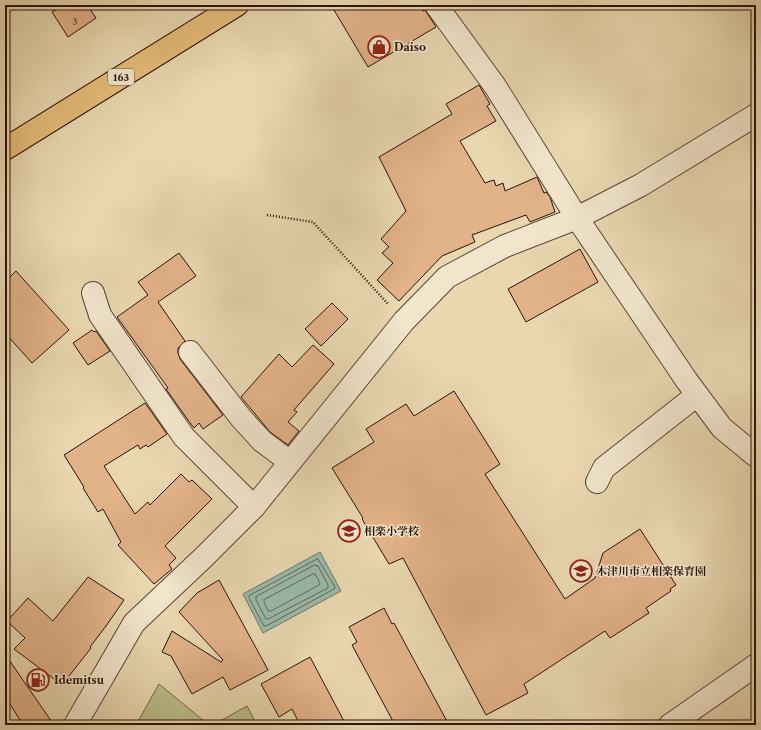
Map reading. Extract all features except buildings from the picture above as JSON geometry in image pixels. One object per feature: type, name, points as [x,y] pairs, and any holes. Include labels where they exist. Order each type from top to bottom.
[{"type":"highway","name":"163","points":[[5,149],[237,5]]},
{"type":"street","points":[[436,5],[495,86],[577,218],[697,395],[722,428],[756,456]]},
{"type":"street","points":[[75,725],[134,623],[254,507],[404,321],[447,277],[505,246],[577,218],[641,185],[756,115]]},
{"type":"street","points":[[93,293],[100,315],[184,437],[254,507]]},
{"type":"street","points":[[190,352],[241,418],[262,441],[290,462]]},
{"type":"street","points":[[597,482],[604,468],[697,395]]},
{"type":"street","points":[[670,725],[756,665]]},
{"type":"path","points":[[267,215],[312,222],[404,321]]},
{"type":"green space","points":[[159,684],[209,725],[136,725]]},
{"type":"green space","points":[[247,706],[257,725],[213,725]]},
{"type":"water","points":[[320,552],[341,591],[263,633],[243,594]]},
{"type":"place","name":"Daiso","points":[[379,47]]},
{"type":"place","name":"相楽小学校","points":[[349,531]]},
{"type":"place","name":"木津川市立相楽保育園","points":[[581,571]]},
{"type":"place","name":"Idemitsu","points":[[38,680]]}]
